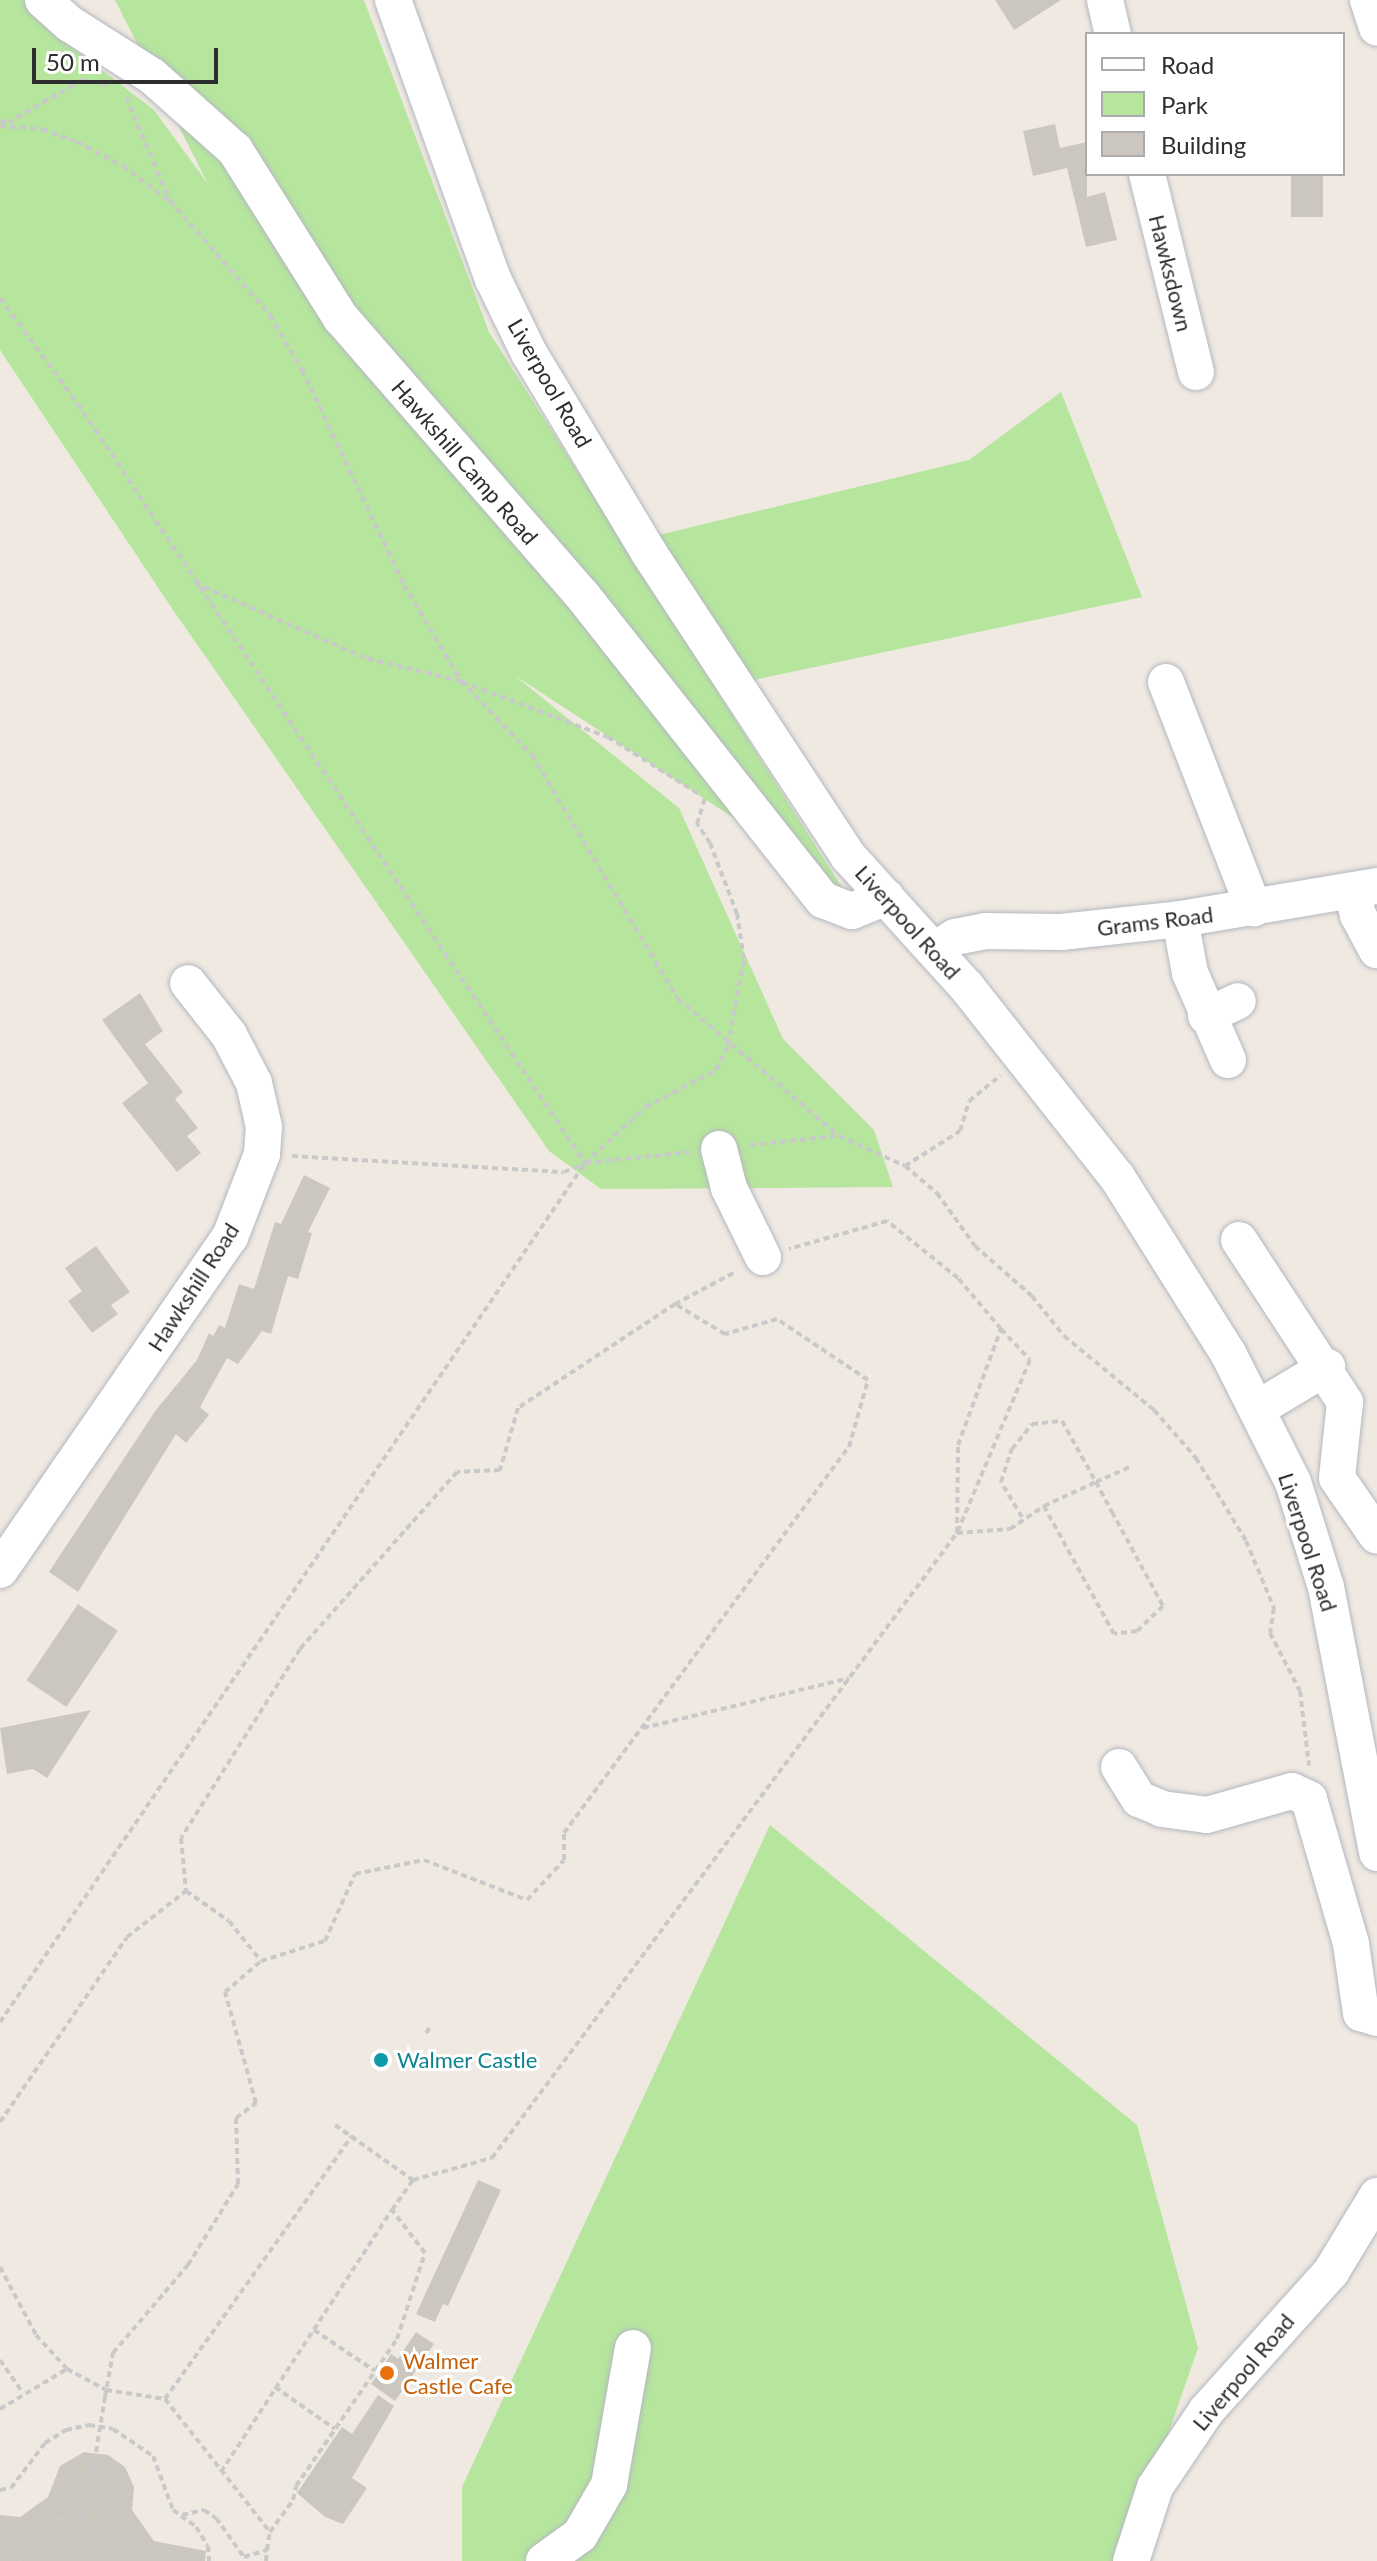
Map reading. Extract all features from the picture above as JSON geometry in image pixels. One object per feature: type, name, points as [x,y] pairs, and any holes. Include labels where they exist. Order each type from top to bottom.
[{"type":"street","name":"Hawkshill Camp Road","points":[[43,0],[70,24],[152,76],[235,150],[341,318],[582,595],[823,900],[852,911],[886,897]]},
{"type":"street","name":"Liverpool Road","points":[[393,0],[493,279],[529,353],[719,665],[848,856],[935,950],[1117,1177],[1257,1409],[1293,1482],[1326,1587],[1377,1853]]},
{"type":"street","points":[[1105,0],[1113,32]]},
{"type":"street","points":[[1368,0],[1377,28]]},
{"type":"street","name":"Hawksdown","points":[[1147,176],[1196,372]]},
{"type":"street","points":[[1166,682],[1254,909]]},
{"type":"street","points":[[1365,888],[1358,915],[1377,950]]},
{"type":"street","name":"Grams Road","points":[[935,950],[955,937],[985,931],[1061,932],[1180,919],[1365,888]]},
{"type":"street","points":[[1180,919],[1190,973],[1222,1009],[1228,1060]]},
{"type":"street","name":"Hawkshill Road","points":[[0,1570],[230,1237],[262,1154],[264,1127],[254,1083],[229,1035],[188,983]]},
{"type":"street","points":[[719,1149],[729,1188],[763,1257]]},
{"type":"street","points":[[1239,1240],[1327,1367],[1345,1402],[1337,1478],[1377,1536]]},
{"type":"street","points":[[1257,1409],[1327,1367]]},
{"type":"street","points":[[1119,1767],[1139,1799],[1162,1809],[1207,1815],[1292,1791],[1309,1799],[1351,1944],[1361,2013],[1377,2018]]},
{"type":"street","name":"Liverpool Road","points":[[1131,2561],[1155,2487],[1207,2410],[1331,2272],[1377,2196]]},
{"type":"street","points":[[544,2561],[580,2535],[609,2485],[633,2348]]},
{"type":"path","points":[[8,123],[82,80],[119,87],[134,107],[170,201]]},
{"type":"path","points":[[0,123],[77,142],[123,166],[170,201],[270,315],[302,370],[404,585],[461,681],[532,755],[678,999],[728,1045],[839,1136],[905,1166],[937,1193],[975,1246],[1032,1296],[1064,1336],[1154,1410],[1203,1468],[1246,1541],[1274,1608],[1270,1633],[1290,1663],[1308,1729],[1309,1799]]},
{"type":"path","points":[[0,298],[78,404],[193,582],[585,1163]]},
{"type":"path","points":[[0,2022],[585,1163],[646,1107],[705,1081],[716,1070],[728,1045],[744,959],[737,914],[710,843],[697,824],[705,798],[608,737],[461,681],[365,658],[193,582]]},
{"type":"path","points":[[905,1166],[960,1131],[969,1101],[1022,1057]]},
{"type":"path","points":[[262,1154],[564,1172],[585,1163],[839,1136]]},
{"type":"path","points":[[221,2472],[413,2180],[492,2158],[957,1533],[1030,1360],[958,1278],[887,1221],[763,1257],[675,1304],[518,1408],[500,1470],[457,1472],[300,1649],[181,1838],[186,1891],[229,1921],[261,1961]]},
{"type":"path","points":[[19,2559],[40,2531],[59,2518],[85,2519],[113,2353],[188,2265],[238,2184],[236,2118],[256,2103],[225,1992],[261,1961],[325,1941],[355,1874],[424,1860],[527,1900],[564,1860],[564,1833],[849,1447],[868,1380],[777,1319],[725,1334],[675,1304]]},
{"type":"path","points":[[957,1533],[958,1445],[1001,1329]]},
{"type":"path","points":[[1022,1517],[1001,1482],[1012,1449],[1032,1424],[1062,1421],[1163,1606],[1137,1631],[1114,1634],[1044,1506]]},
{"type":"path","points":[[957,1533],[1010,1529],[1022,1517],[1132,1466]]},
{"type":"path","points":[[641,1729],[849,1678]]},
{"type":"path","points":[[0,2122],[127,1937],[186,1891]]},
{"type":"path","points":[[426,2033],[431,2026]]},
{"type":"path","points":[[335,2125],[413,2180]]},
{"type":"path","points":[[165,2399],[352,2136]]},
{"type":"path","points":[[266,2561],[270,2532],[397,2339],[425,2253],[392,2210]]},
{"type":"path","points":[[0,2267],[36,2335],[67,2369],[106,2390],[165,2399],[270,2532]]},
{"type":"path","points":[[313,2330],[375,2371]]},
{"type":"path","points":[[0,2360],[23,2393]]},
{"type":"path","points":[[0,2409],[67,2369]]},
{"type":"path","points":[[275,2387],[335,2429]]},
{"type":"path","points":[[0,2490],[11,2488],[45,2443],[66,2430],[101,2427],[135,2441],[153,2456],[166,2479],[167,2498],[208,2546],[209,2561]]},
{"type":"path","points":[[182,2515],[204,2510],[216,2518],[244,2557],[267,2550]]},
{"type":"path","points":[[0,2547],[20,2536]]},
{"type":"green space","points":[[0,0],[25,0],[55,34],[154,110],[208,184],[115,0],[364,0],[489,332],[843,889],[514,675],[679,808],[783,1039],[874,1130],[893,1187],[601,1189],[549,1151],[171,607],[0,350]]},
{"type":"green space","points":[[1061,392],[1142,597],[754,680],[659,535],[969,460]]},
{"type":"green space","points":[[770,1825],[1137,2125],[1198,2348],[1124,2561],[462,2561],[462,2487]]},
{"type":"building","points":[[995,0],[1061,0],[1014,30]]},
{"type":"building","points":[[1055,124],[1060,148],[1085,142],[1087,197],[1105,192],[1117,240],[1086,247],[1067,168],[1033,176],[1023,131]]},
{"type":"building","points":[[1291,176],[1323,176],[1323,217],[1291,217]]},
{"type":"building","points":[[140,993],[163,1031],[145,1044],[183,1092],[175,1099],[198,1128],[187,1136],[201,1153],[177,1172],[122,1103],[148,1083],[102,1020]]},
{"type":"building","points":[[304,1175],[330,1188],[308,1232],[312,1233],[298,1279],[288,1276],[271,1334],[262,1331],[238,1364],[227,1358],[200,1407],[209,1415],[186,1443],[176,1434],[78,1592],[49,1572],[156,1410],[197,1360],[209,1333],[213,1336],[219,1325],[225,1328],[239,1284],[254,1289],[275,1222],[281,1224]]},
{"type":"building","points":[[96,1246],[130,1292],[111,1305],[118,1314],[92,1333],[68,1301],[82,1291],[65,1268]]},
{"type":"building","points":[[78,1604],[118,1631],[66,1707],[27,1680]]},
{"type":"building","points":[[91,1710],[47,1778],[33,1769],[7,1774],[0,1728]]},
{"type":"building","points":[[478,2180],[501,2190],[448,2306],[443,2304],[435,2322],[416,2314]]},
{"type":"building","points":[[416,2332],[434,2344],[395,2401],[371,2384],[391,2354],[398,2359]]},
{"type":"building","points":[[378,2395],[394,2406],[352,2478],[367,2488],[343,2524],[325,2517],[297,2493],[342,2427],[352,2434]]},
{"type":"building","points":[[84,2452],[108,2455],[125,2467],[134,2487],[132,2510],[154,2541],[206,2551],[205,2561],[0,2561],[0,2515],[20,2517],[48,2497],[60,2466]]},
{"type":"place","name":"Walmer Castle","points":[[381,2060]]},
{"type":"place","name":"Walmer Castle Cafe","points":[[387,2373]]}]
